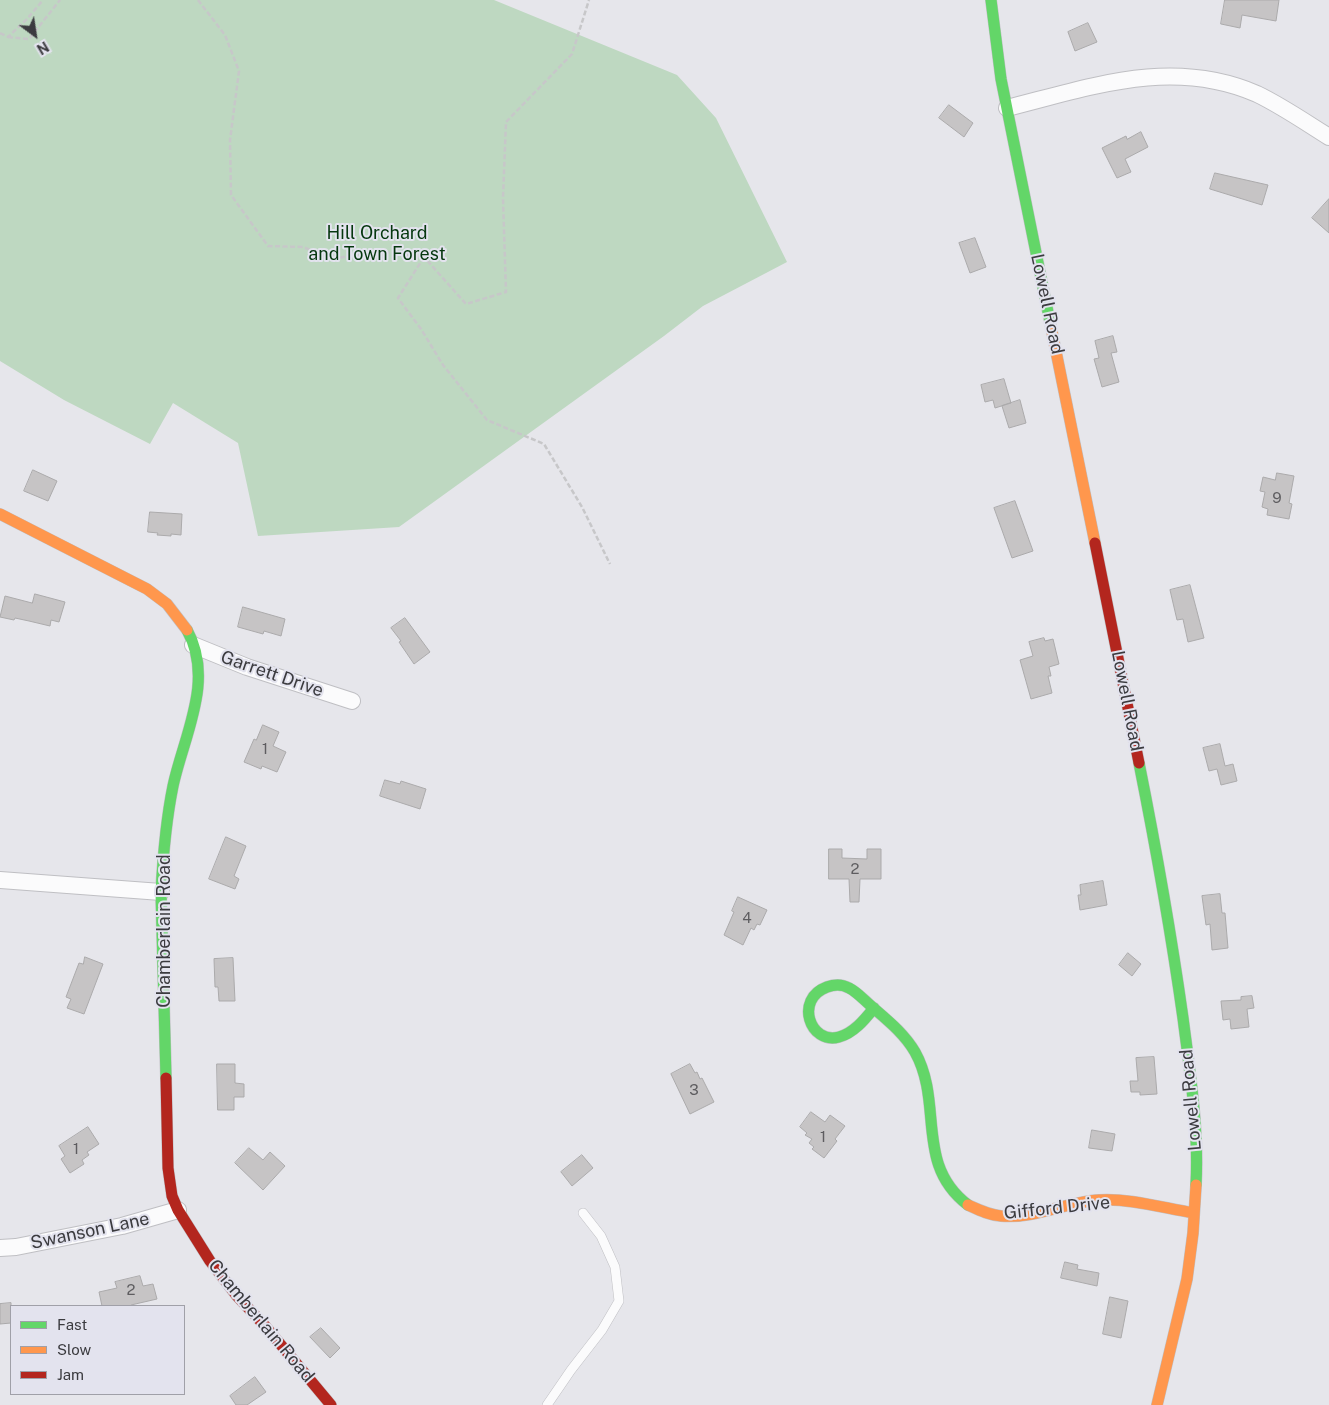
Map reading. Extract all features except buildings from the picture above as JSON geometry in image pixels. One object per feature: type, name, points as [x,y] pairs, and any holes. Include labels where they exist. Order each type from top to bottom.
[{"type":"street","name":"Lowell Road","points":[[991,0],[1001,78],[1105,590],[1171,932],[1192,1086],[1197,1165],[1187,1279],[1157,1405]]},
{"type":"street","points":[[1007,108],[1126,79],[1156,76],[1209,78],[1256,94],[1329,137]]},
{"type":"street","name":"Chamberlain Road","points":[[0,514],[41,533],[141,586],[166,603],[182,620],[193,645],[199,670],[197,690],[174,786],[164,847],[161,892],[168,1168],[172,1196],[192,1236],[210,1261],[237,1296],[266,1327],[331,1405]]},
{"type":"street","name":"Garrett Drive","points":[[193,645],[246,667],[352,701]]},
{"type":"street","points":[[0,880],[161,892]]},
{"type":"street","name":"Gifford Drive","points":[[874,1008],[854,1030],[842,1037],[835,1038],[829,1037],[817,1030],[810,1020],[808,1007],[813,996],[818,991],[836,984],[855,991],[874,1008],[904,1036],[916,1054],[928,1094],[937,1165],[949,1188],[968,1204],[980,1211],[1007,1216],[1021,1216],[1074,1204],[1102,1200],[1194,1213]]},
{"type":"street","name":"Swanson Lane","points":[[0,1248],[16,1247],[122,1226],[178,1210]]},
{"type":"lane","points":[[547,1405],[570,1370],[602,1330],[619,1300],[615,1267],[601,1236],[583,1213]]},
{"type":"path","points":[[8,36],[27,19],[43,0]]},
{"type":"path","points":[[0,33],[29,39],[60,0]]},
{"type":"path","points":[[198,0],[225,36],[239,71],[230,140],[231,195],[268,246],[304,247],[333,259],[374,251],[424,257],[466,304],[506,292],[503,198],[506,122],[572,54],[588,0]]},
{"type":"path","points":[[424,257],[398,298],[421,329],[442,364],[487,420],[544,444],[582,508],[610,564]]},
{"type":"green space","name":"Hill Orchard and Town Forest","points":[[0,0],[494,0],[677,75],[716,118],[787,262],[703,306],[399,527],[258,536],[238,443],[173,403],[150,444],[64,400],[0,361]]},
{"type":"traffic: fast","points":[[991,0],[1001,79],[1051,327]]},
{"type":"traffic: fast","points":[[166,1078],[161,892],[165,838],[173,786],[195,708],[198,688],[198,668],[195,649],[187,630]]},
{"type":"traffic: fast","points":[[1139,763],[1163,890],[1183,1018],[1195,1122],[1196,1185]]},
{"type":"traffic: fast","points":[[874,1008],[871,1012],[867,1017],[859,1025],[839,1037],[829,1038],[820,1034],[810,1020],[809,1010],[811,1001],[817,993],[830,986],[844,986],[852,990],[857,994],[870,1005],[876,1010],[906,1039],[915,1052],[923,1072],[928,1092],[935,1152],[941,1171],[951,1189],[968,1205]]},
{"type":"traffic: slow","points":[[1051,327],[1095,543]]},
{"type":"traffic: slow","points":[[0,514],[147,589],[167,604],[187,630]]},
{"type":"traffic: slow","points":[[1157,1405],[1187,1279],[1193,1233],[1196,1185]]},
{"type":"traffic: slow","points":[[968,1205],[992,1215],[1013,1216],[1038,1213],[1087,1201],[1111,1200],[1135,1202],[1194,1213]]},
{"type":"traffic: jam","points":[[1095,543],[1139,763]]},
{"type":"traffic: jam","points":[[166,1078],[168,1168],[172,1196],[178,1210],[210,1261],[237,1296],[266,1327],[331,1405]]}]
